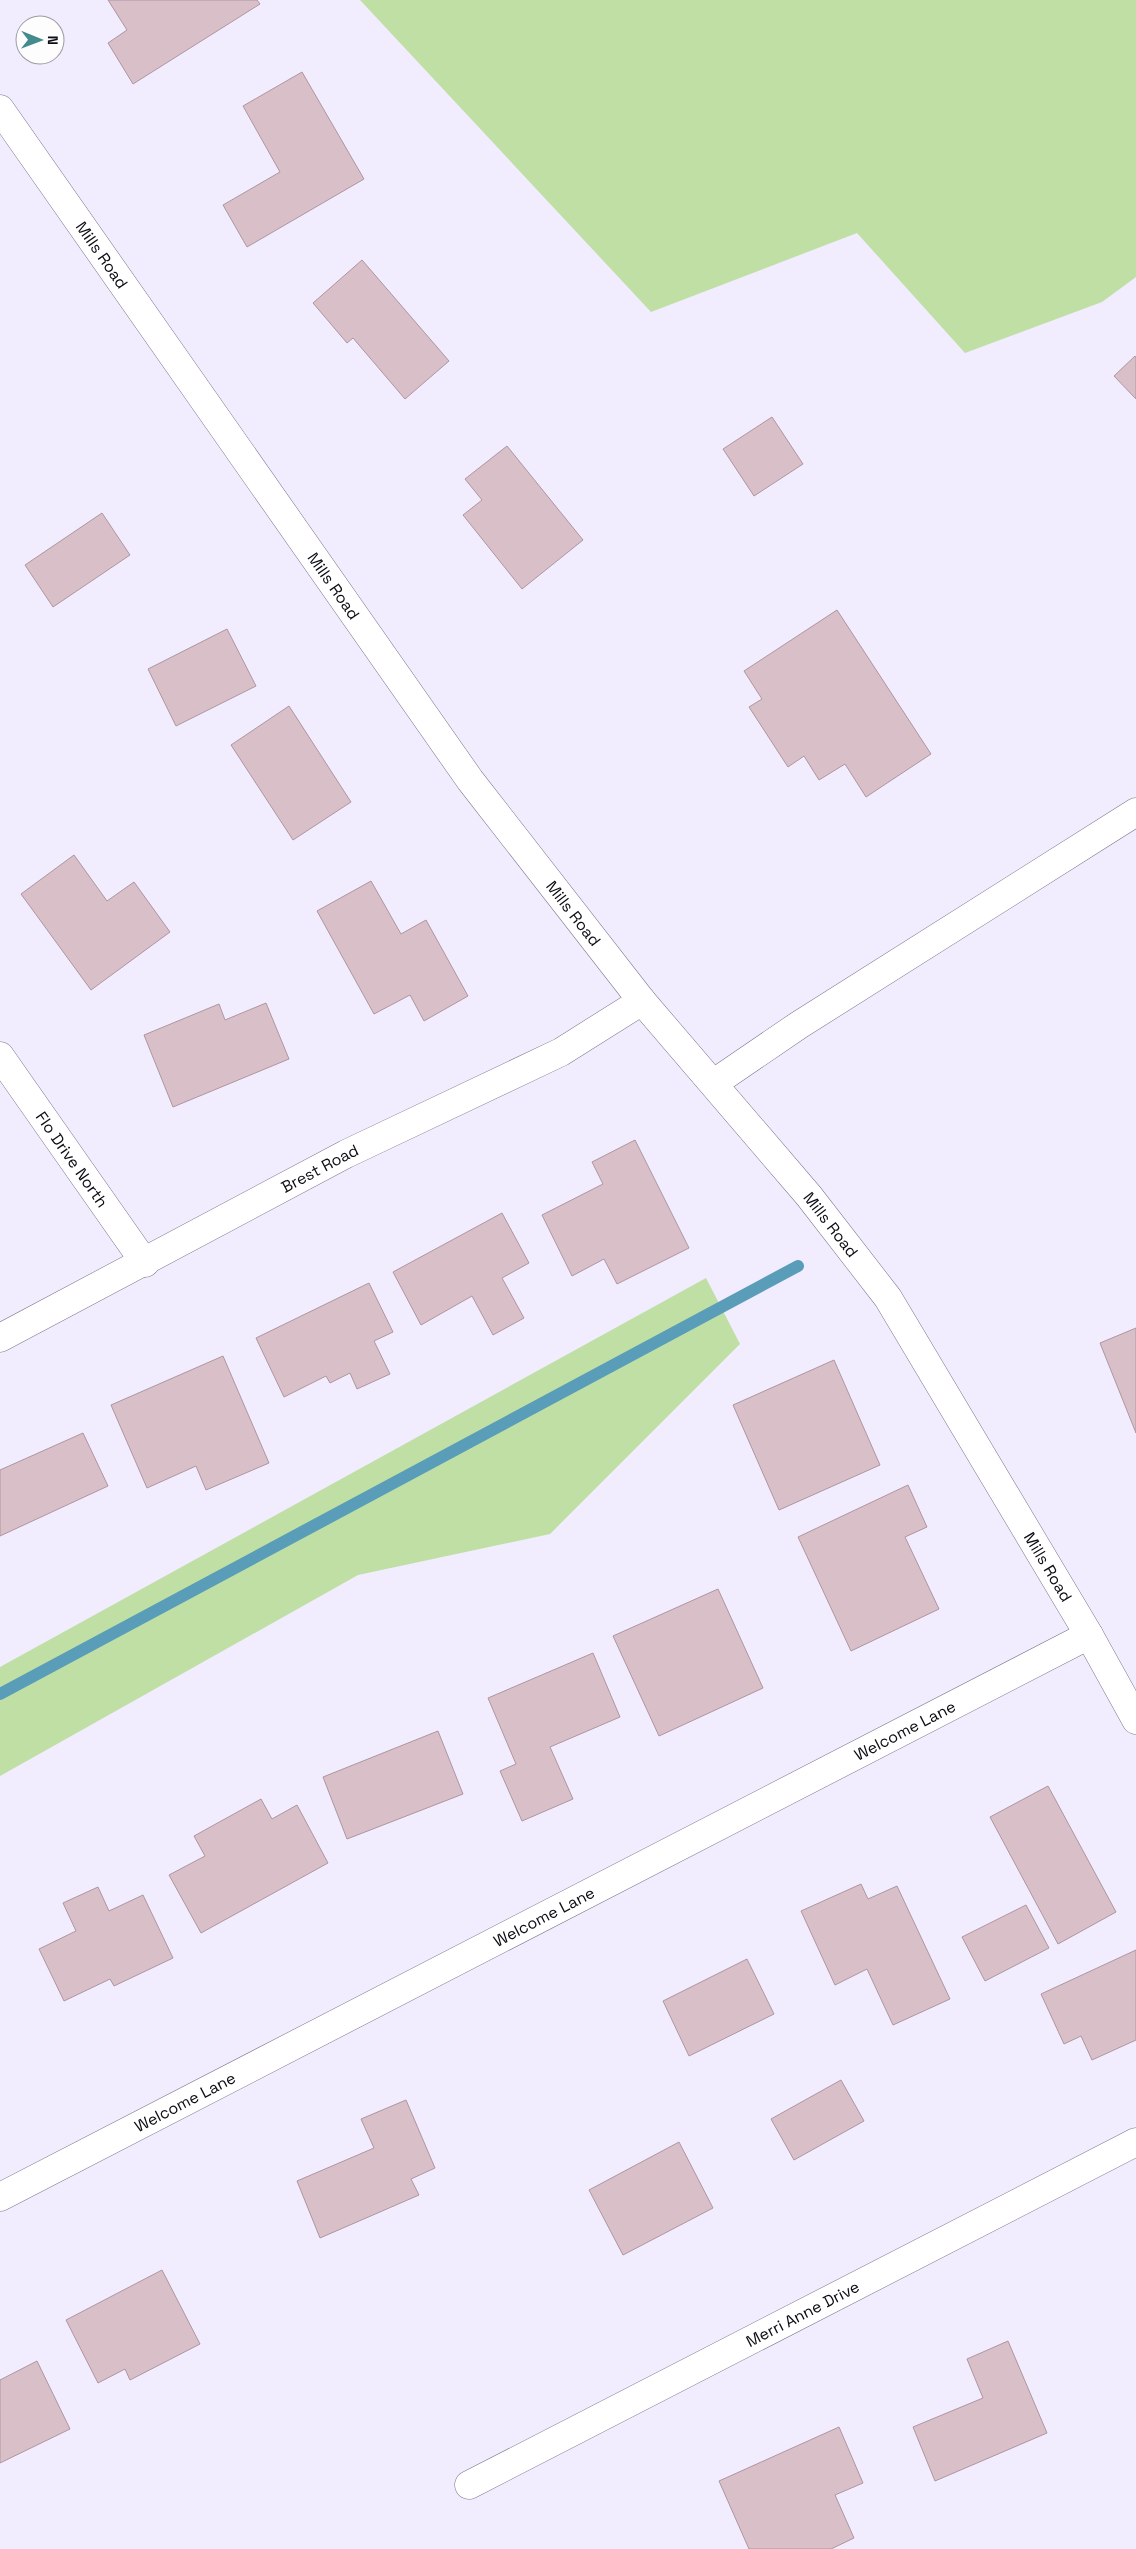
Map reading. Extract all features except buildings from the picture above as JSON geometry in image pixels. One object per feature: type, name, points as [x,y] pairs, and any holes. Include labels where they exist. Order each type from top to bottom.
[{"type":"street","name":"Mills Road","points":[[0,109],[470,780],[642,1000],[809,1196],[888,1298],[1089,1635],[1136,1720]]},
{"type":"street","points":[[714,1083],[799,1025],[1136,812]]},
{"type":"street","name":"Brest Road","points":[[0,1338],[145,1263],[346,1154],[561,1052],[642,1000]]},
{"type":"street","name":"Flo Drive North","points":[[0,1056],[145,1263]]},
{"type":"street","name":"Welcome Lane","points":[[0,2197],[1089,1635]]},
{"type":"street","name":"Merri Anne Drive","points":[[470,2485],[1136,2142]]},
{"type":"green space","points":[[360,0],[1136,0],[1136,277],[1102,302],[965,353],[857,233],[651,312]]},
{"type":"green space","points":[[706,1278],[740,1344],[550,1534],[358,1575],[0,1776],[0,1667]]},
{"type":"waterway","points":[[0,1694],[798,1266]]}]
